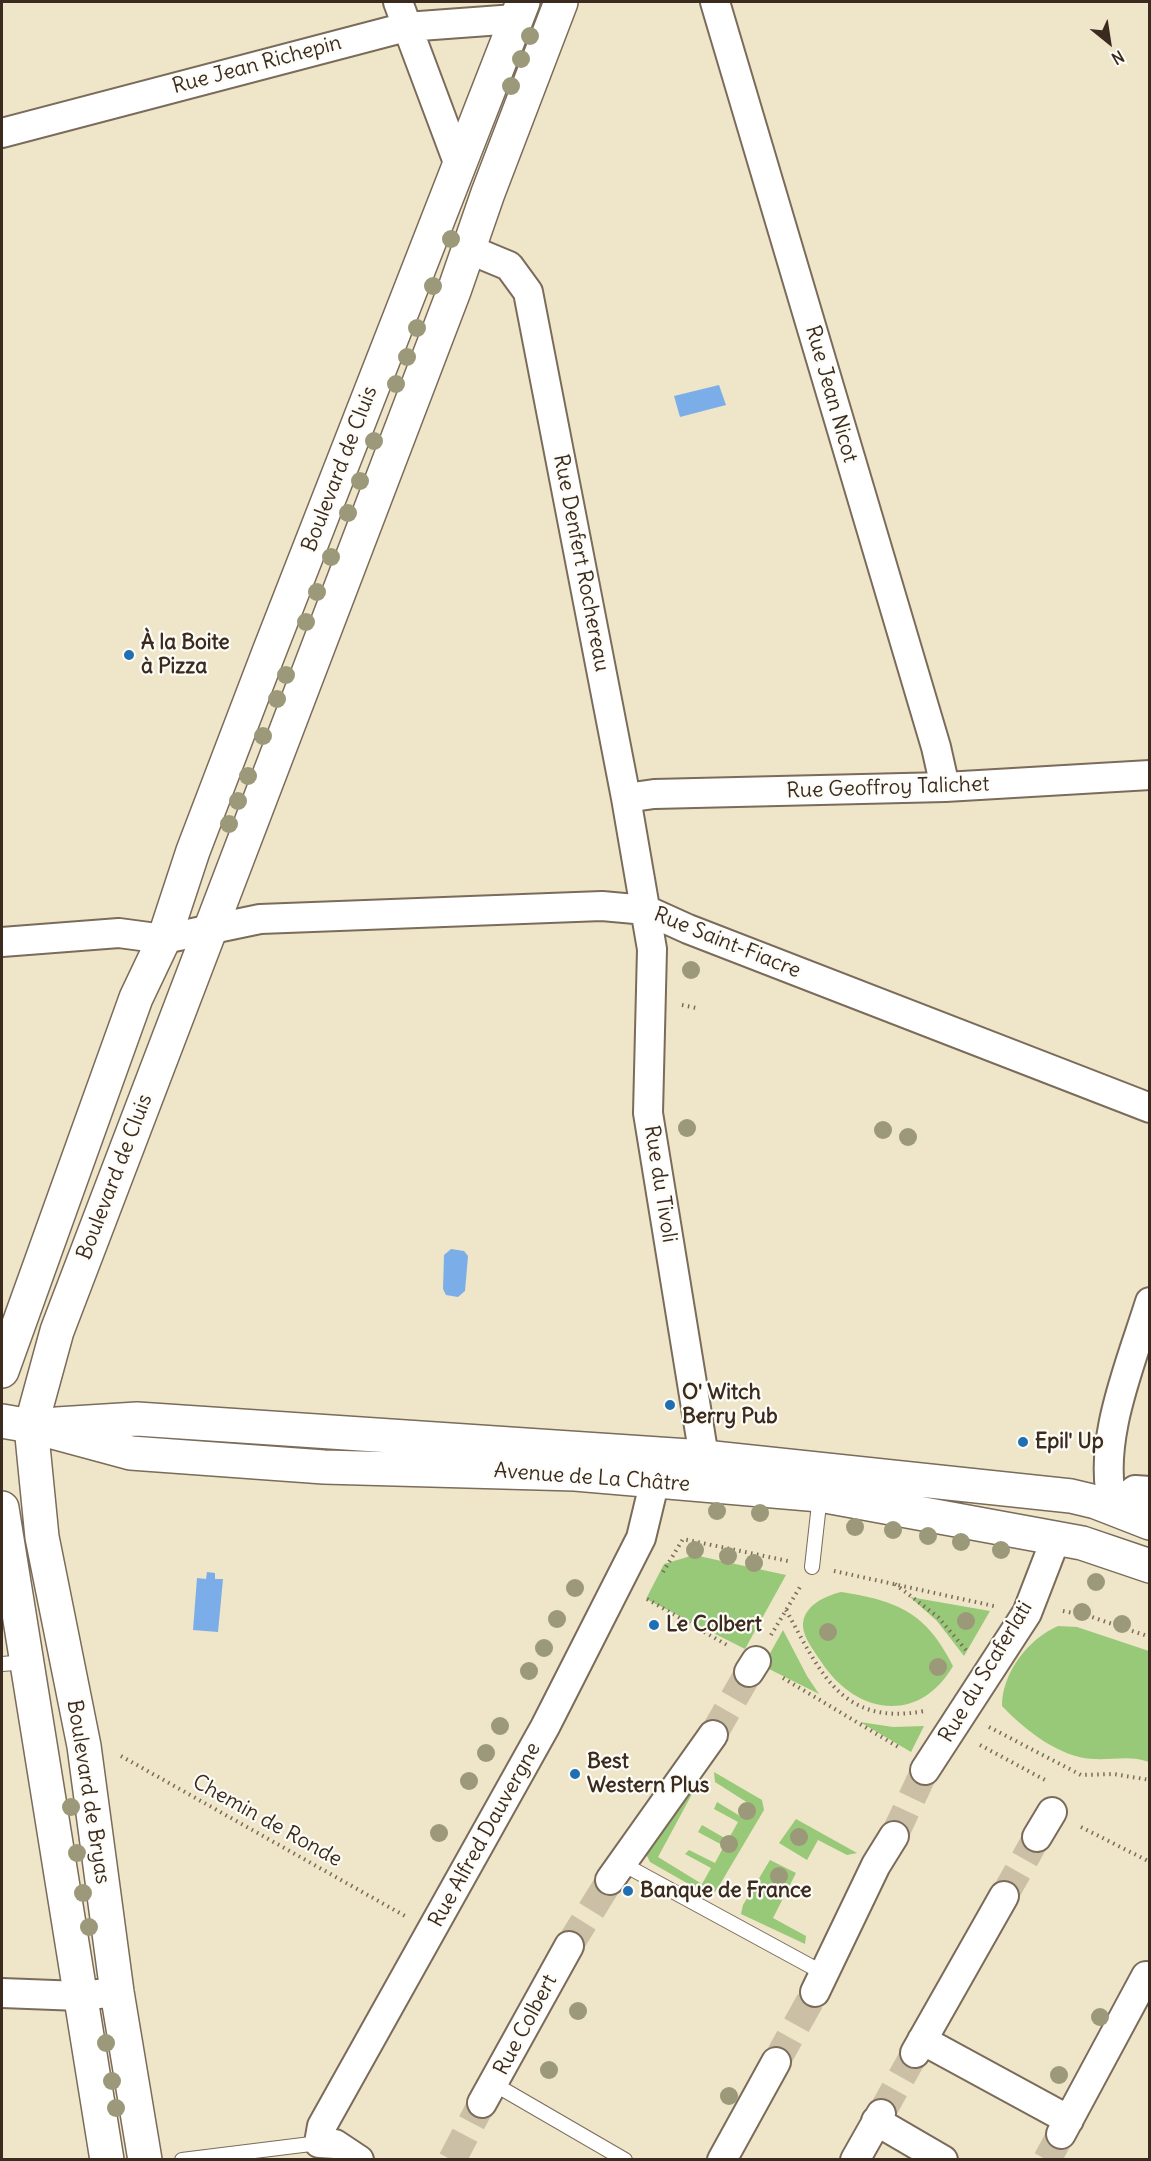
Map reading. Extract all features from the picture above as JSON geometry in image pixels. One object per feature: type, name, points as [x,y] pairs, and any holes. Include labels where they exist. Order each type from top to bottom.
[{"type":"main road","name":"Boulevard de Cluis","points":[[16,1424],[57,1330],[561,2]]},
{"type":"main road","name":"Boulevard de Cluis","points":[[2,1371],[136,998],[164,939],[206,818],[519,10]]},
{"type":"main road","name":"Avenue de La Châtre","points":[[16,1424],[137,1419],[704,1457],[1071,1496],[1149,1523]]},
{"type":"main road","name":"Avenue de La Châtre","points":[[16,1424],[131,1453],[324,1467],[575,1474],[820,1495],[1082,1543],[1149,1566]]},
{"type":"main road","name":"Boulevard de Bryas","points":[[16,1424],[42,1537],[84,1746],[117,1992],[145,2160]]},
{"type":"main road","points":[[654,1480],[671,1472],[692,1471],[842,1486],[902,1478]]},
{"type":"main road","name":"Boulevard de Bryas","points":[[2,1508],[14,1663],[80,1996],[106,2160]]},
{"type":"street","name":"Rue Jean Nicot","points":[[715,2],[936,747],[945,788]]},
{"type":"street","name":"Rue Jean Richepin","points":[[2,133],[402,14],[519,10]]},
{"type":"street","points":[[402,14],[459,165]]},
{"type":"street","name":"Rue Denfert Rochereau","points":[[468,249],[509,266],[528,292],[646,910]]},
{"type":"street","name":"Rue Geoffroy Talichet","points":[[626,798],[654,794],[945,788],[1149,775]]},
{"type":"street","name":"Rue Saint-Fiacre","points":[[209,932],[272,919],[602,906],[646,910],[688,929],[1149,1108]]},
{"type":"street","name":"Rue du Tivoli","points":[[646,910],[652,949],[648,1113],[704,1457]]},
{"type":"street","points":[[2,942],[119,933],[164,939],[209,932]]},
{"type":"street","points":[[1149,1302],[1114,1420],[1108,1488],[1114,1509],[1135,1490],[1149,1491]]},
{"type":"street","name":"Rue Alfred Dauvergne","points":[[319,2143],[322,2126],[545,1727],[641,1538],[654,1480]]},
{"type":"street","name":"Rue du Scaferlati","points":[[927,1768],[1027,1613],[1056,1538]]},
{"type":"street","points":[[616,1872],[713,1735]]},
{"type":"street","points":[[1037,1837],[1052,1812]]},
{"type":"street","points":[[820,1983],[876,1865],[894,1836]]},
{"type":"street","points":[[1004,1896],[919,2047],[1065,2127],[1146,1976]]},
{"type":"street","name":"Rue Colbert","points":[[488,2093],[569,1946]]},
{"type":"street","points":[[2,1993],[80,1996],[117,1992]]},
{"type":"street","points":[[722,2160],[776,2062]]},
{"type":"street","points":[[855,2160],[879,2118],[944,2160]]},
{"type":"street","points":[[319,2143],[335,2144],[359,2160]]},
{"type":"lane","points":[[812,1567],[820,1495]]},
{"type":"lane","points":[[616,1872],[820,1983]]},
{"type":"lane","points":[[488,2093],[625,2160]]},
{"type":"lane","points":[[182,2160],[319,2143]]},
{"type":"path","points":[[658,1580],[683,1539],[893,1582],[1027,1613],[1046,1610],[1089,1616],[1149,1637]]},
{"type":"path","points":[[752,1667],[812,1567]]},
{"type":"path","points":[[893,1582],[938,1617],[957,1636],[972,1658],[967,1706]]},
{"type":"path","points":[[652,1590],[646,1600],[752,1667],[927,1768]]},
{"type":"path","points":[[786,1610],[813,1659],[833,1686],[853,1705],[883,1714],[912,1714],[967,1706],[1081,1775],[1114,1774],[1149,1780]]},
{"type":"path","points":[[967,1706],[1045,1780]]},
{"type":"path","name":"Chemin de Ronde","points":[[84,1746],[109,1750],[432,1930]]},
{"type":"path","points":[[1052,1812],[1149,1862]]},
{"type":"green space","points":[[694,1555],[786,1575],[745,1649],[646,1599],[664,1564]]},
{"type":"green space","points":[[841,1592],[894,1605],[921,1621],[943,1648],[953,1666],[939,1685],[922,1698],[905,1705],[886,1706],[868,1701],[850,1692],[834,1678],[805,1636],[803,1627],[806,1613],[810,1608],[822,1599]]},
{"type":"green space","points":[[910,1597],[990,1611],[964,1656],[937,1621]]},
{"type":"green space","points":[[1058,1626],[1077,1627],[1149,1651],[1149,1762],[1129,1758],[1094,1759],[1069,1754],[1032,1733],[1002,1706],[1007,1681],[1019,1658],[1037,1639]]},
{"type":"green space","points":[[783,1630],[807,1676],[819,1694],[763,1666]]},
{"type":"green space","points":[[860,1722],[893,1727],[924,1726],[911,1752]]},
{"type":"green space","points":[[714,1772],[762,1800],[764,1810],[716,1891],[706,1894],[650,1862],[644,1850],[697,1774],[698,1783],[658,1857],[702,1884],[711,1868],[685,1854],[689,1850],[715,1863],[724,1846],[698,1832],[702,1825],[728,1840],[738,1822],[714,1809],[717,1802],[740,1816],[748,1803],[715,1782]]},
{"type":"green space","points":[[796,1819],[857,1853],[847,1855],[818,1840],[807,1860],[779,1843]]},
{"type":"green space","points":[[770,1860],[796,1873],[773,1918],[806,1936],[805,1944],[741,1914],[743,1905]]},
{"type":"water","points":[[719,385],[726,405],[680,417],[674,396]]},
{"type":"water","points":[[451,1249],[464,1251],[468,1256],[465,1291],[458,1297],[446,1295],[443,1289],[444,1255]]},
{"type":"water","points":[[207,1572],[215,1573],[215,1579],[223,1579],[218,1632],[193,1630],[197,1578],[206,1579]]},
{"type":"tunnel","points":[[713,1735],[749,1672]]},
{"type":"tunnel","points":[[894,1836],[925,1770]]},
{"type":"tunnel","points":[[1004,1896],[1037,1837]]},
{"type":"tunnel","points":[[569,1946],[610,1880]]},
{"type":"tunnel","points":[[776,2062],[815,1992]]},
{"type":"tunnel","points":[[881,2114],[915,2053]]},
{"type":"tunnel","points":[[452,2160],[482,2103]]},
{"type":"tunnel","points":[[1047,2160],[1061,2134]]},
{"type":"place","name":"À la Boite à Pizza","points":[[129,655]]},
{"type":"place","name":"O' Witch Berry Pub","points":[[670,1405]]},
{"type":"place","name":"Epil' Up","points":[[1023,1442]]},
{"type":"place","name":"Le Colbert","points":[[654,1625]]},
{"type":"place","name":"Best Western Plus","points":[[575,1774]]},
{"type":"place","name":"Banque de France","points":[[628,1891]]}]
